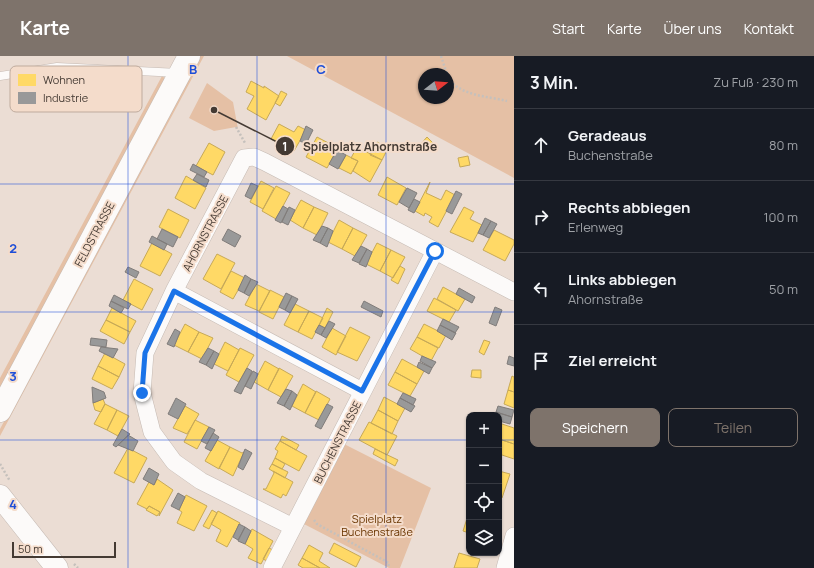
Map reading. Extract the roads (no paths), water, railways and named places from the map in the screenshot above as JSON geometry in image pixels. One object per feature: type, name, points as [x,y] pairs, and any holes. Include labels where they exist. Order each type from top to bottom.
[{"type":"street","name":"FELDSTRASSE","points":[[0,411],[184,64]]},
{"type":"street","name":"AHORNSTRASSE","points":[[293,527],[201,481],[174,462],[152,432],[142,393],[145,353],[174,291],[244,158],[254,157],[265,162],[514,292]]},
{"type":"street","name":"BUCHENSTRASSE","points":[[272,568],[435,251]]},
{"type":"street","points":[[174,291],[362,391]]},
{"type":"street","points":[[0,496],[57,568]]},
{"type":"street","points":[[505,568],[514,536]]},
{"type":"lane","points":[[99,66],[184,64]]},
{"type":"lane","points":[[0,76],[10,74]]},
{"type":"place","name":"Spielplatz Ahornstraße","points":[[214,110]]},
{"type":"park label","name":"Spielplatz Buchenstraße","points":[[377,524]]}]
